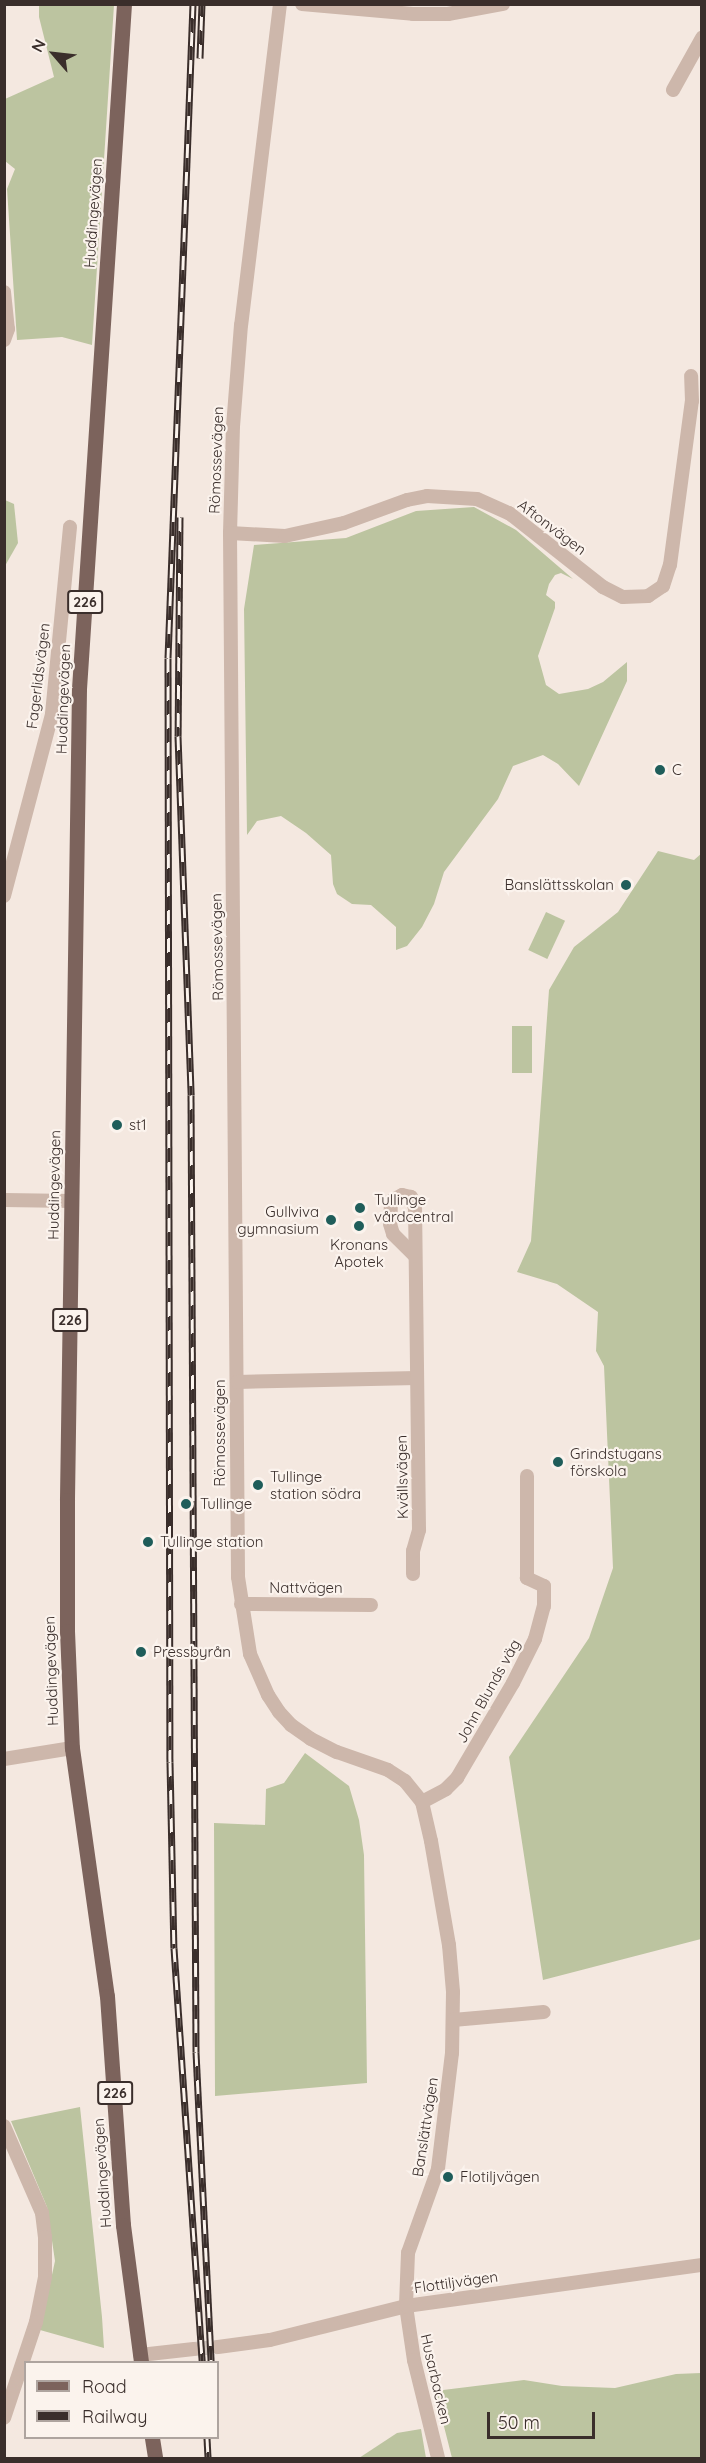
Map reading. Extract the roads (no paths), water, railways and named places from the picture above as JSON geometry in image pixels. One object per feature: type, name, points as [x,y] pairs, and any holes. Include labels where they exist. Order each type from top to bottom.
[{"type":"main road","name":"Huddingevägen","points":[[123,4],[79,688],[67,1512],[68,1675],[72,1748],[107,1996],[123,2225],[141,2359]]},
{"type":"main road","points":[[152,2439],[155,2458]]},
{"type":"street","name":"Römossevägen","points":[[280,4],[241,325],[230,533],[238,1577],[250,1653],[274,1703],[291,1725],[337,1752],[388,1770],[405,1781],[422,1802]]},
{"type":"street","points":[[302,4],[413,14],[448,14],[503,4]]},
{"type":"street","points":[[674,90],[702,38]]},
{"type":"street","points":[[4,292],[8,329],[4,340]]},
{"type":"street","name":"Aftonvägen","points":[[230,533],[295,534],[344,523],[407,500],[427,496],[477,499],[509,513],[603,587],[623,597],[648,597],[663,586],[670,565],[697,398],[691,376]]},
{"type":"street","name":"Fagerlidsvägen","points":[[4,896],[52,714],[70,527]]},
{"type":"street","points":[[4,1200],[72,1201]]},
{"type":"street","name":"Kvällsvägen","points":[[413,1574],[413,1551],[419,1530],[415,1256]]},
{"type":"street","points":[[237,1382],[417,1378]]},
{"type":"street","name":"John Blunds väg","points":[[422,1802],[446,1789],[457,1778],[513,1683],[535,1639],[544,1606],[544,1586],[527,1578],[527,1476]]},
{"type":"street","name":"Nattvägen","points":[[241,1604],[371,1605]]},
{"type":"street","points":[[4,1759],[72,1748]]},
{"type":"street","name":"Banslättvägen","points":[[406,2306],[408,2253],[439,2161],[452,2053],[453,2020],[449,1944],[422,1802]]},
{"type":"street","points":[[453,2020],[544,2012]]},
{"type":"street","points":[[4,2126],[42,2212],[45,2237],[45,2277],[36,2322],[4,2418]]},
{"type":"street","name":"Flottiljvägen","points":[[218,2347],[270,2340],[406,2306],[702,2265]]},
{"type":"street","name":"Husarbacken","points":[[406,2306],[414,2360],[438,2458]]},
{"type":"street","points":[[141,2359],[194,2349]]},
{"type":"tunnel","points":[[194,2349],[218,2347]]},
{"type":"railway","points":[[193,4],[168,658],[170,1762],[174,1948],[202,2361]]},
{"type":"railway","points":[[200,58],[202,4]]},
{"type":"railway","points":[[180,517],[178,736],[191,1095],[196,2052],[211,2361]]},
{"type":"railway","points":[[207,2439],[208,2458]]},
{"type":"place","name":"C","points":[[660,770]]},
{"type":"place","name":"Banslättsskolan","points":[[626,885]]},
{"type":"place","name":"st1","points":[[117,1125]]},
{"type":"place","name":"Tullinge vårdcentral","points":[[360,1208]]},
{"type":"place","name":"Gullviva gymnasium","points":[[331,1220]]},
{"type":"place","name":"Kronans Apotek","points":[[359,1226]]},
{"type":"place","name":"Grindstugans förskola","points":[[558,1462]]},
{"type":"place","name":"Tullinge station södra","points":[[258,1485]]},
{"type":"place","name":"Tullinge","points":[[186,1504]]},
{"type":"place","name":"Tullinge station","points":[[148,1542]]},
{"type":"place","name":"Pressbyrån","points":[[141,1652]]},
{"type":"place","name":"Flotiljvägen","points":[[448,2177]]}]
